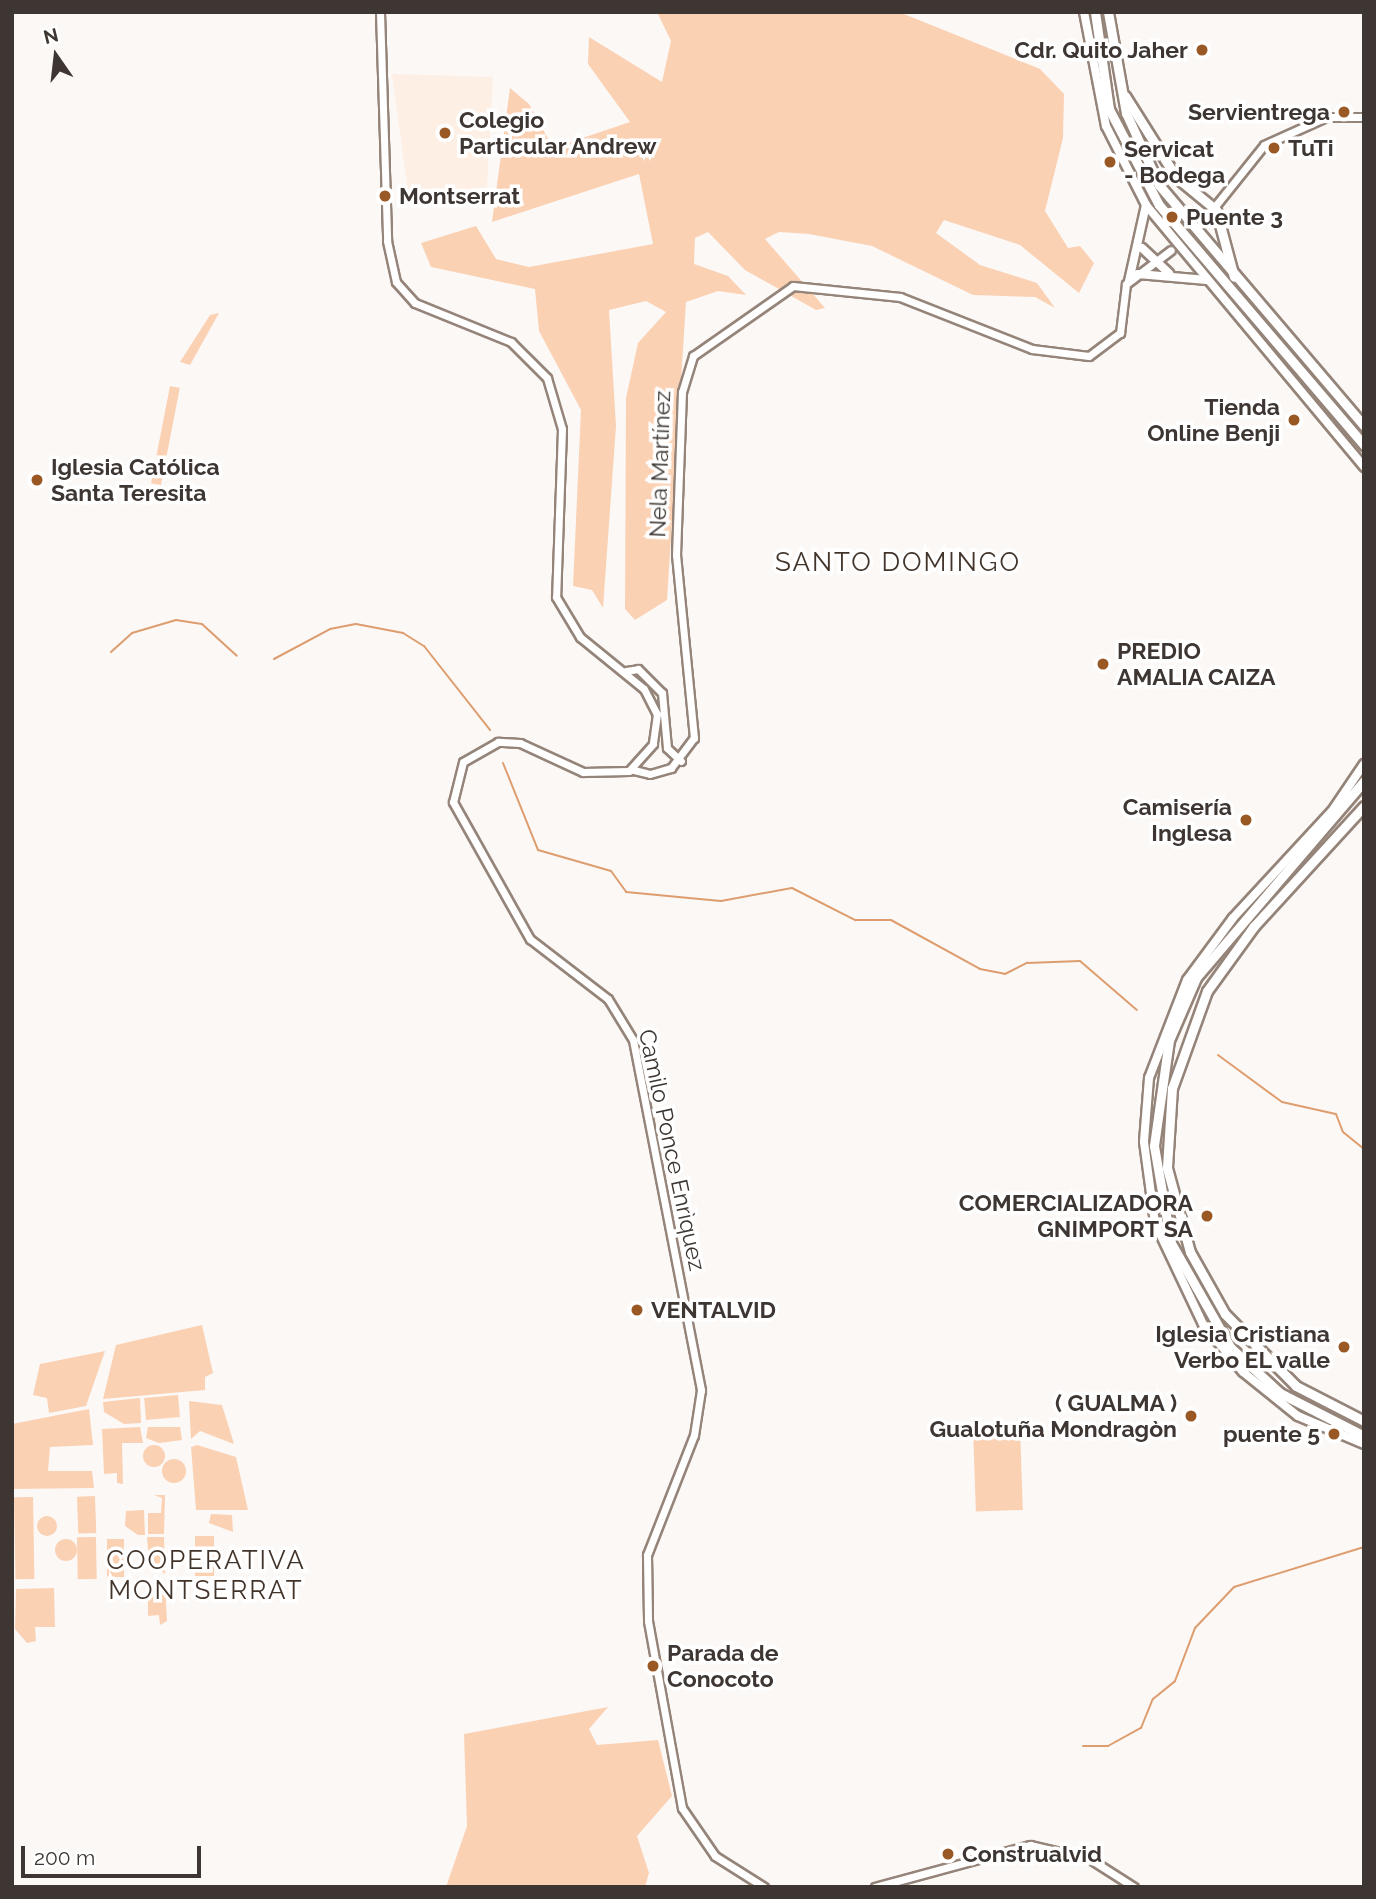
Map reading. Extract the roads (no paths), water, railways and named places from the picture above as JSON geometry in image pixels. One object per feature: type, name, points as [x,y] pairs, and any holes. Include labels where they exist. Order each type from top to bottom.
[{"type":"highway","points":[[1095,12],[1110,109],[1138,172],[1181,236],[1364,445]]},
{"type":"highway","points":[[1108,12],[1119,85],[1133,135],[1159,185],[1235,279],[1364,426]]},
{"type":"highway","points":[[1119,85],[1176,177],[1216,210],[1235,279]]},
{"type":"highway","points":[[1364,780],[1196,978],[1169,1040],[1154,1146],[1171,1242],[1230,1347],[1280,1393],[1364,1436]]},
{"type":"highway","points":[[1364,806],[1254,926],[1207,991],[1175,1075],[1167,1168],[1190,1252],[1225,1314],[1296,1386],[1364,1421]]},
{"type":"main road","points":[[380,12],[387,241],[396,282],[415,303],[511,342],[547,378],[562,429],[556,597],[580,637],[626,671],[650,695],[657,714],[656,737],[634,769],[660,773],[681,761],[667,748],[662,693],[638,670],[626,671]]},
{"type":"main road","points":[[1084,12],[1106,125],[1146,205],[1364,467]]},
{"type":"main road","points":[[1200,225],[1216,210],[1264,145],[1326,117],[1364,117]]},
{"type":"main road","points":[[1129,281],[1142,241],[1146,205]]},
{"type":"main road","points":[[1142,241],[1145,256],[1171,274]]},
{"type":"main road","points":[[1129,281],[1171,250]]},
{"type":"main road","points":[[1138,274],[1171,274],[1207,281]]},
{"type":"main road","name":"Nela Martínez","points":[[681,761],[694,738],[676,555],[682,392],[693,356],[781,290],[799,286],[900,297],[1031,349],[1083,357],[1107,348],[1120,333],[1120,302],[1129,281]]},
{"type":"main road","name":"Camilo Ponce Enrìquez","points":[[634,769],[583,772],[520,743],[498,742],[463,762],[453,802],[530,939],[608,999],[633,1040],[701,1390],[694,1435],[647,1555],[648,1621],[682,1808],[715,1856],[764,1887]]},
{"type":"main road","points":[[1364,765],[1187,980],[1149,1078],[1144,1142],[1155,1223],[1203,1324],[1243,1372],[1298,1416],[1364,1444]]},
{"type":"main road","points":[[875,1887],[1030,1845],[1090,1859],[1134,1887]]},
{"type":"waterway","points":[[111,652],[132,633],[176,620],[202,624],[237,656]]},
{"type":"waterway","points":[[274,659],[330,629],[356,624],[403,633],[424,646],[490,730]]},
{"type":"waterway","points":[[503,763],[538,850],[611,871],[626,892],[721,901],[792,888],[855,920],[891,920],[980,969],[1005,974],[1027,963],[1080,961],[1137,1010]]},
{"type":"waterway","points":[[1218,1055],[1282,1102],[1336,1114],[1343,1132],[1364,1149]]},
{"type":"waterway","points":[[1083,1746],[1108,1746],[1141,1728],[1153,1699],[1175,1681],[1195,1628],[1234,1587],[1364,1547]]},
{"type":"tunnel","points":[[1171,250],[1199,225]]},
{"type":"place","name":"Cdr. Quito Jaher","points":[[1202,50]]},
{"type":"place","name":"Servientrega","points":[[1344,112]]},
{"type":"place","name":"Colegio Particular Andrew","points":[[445,133]]},
{"type":"place","name":"TuTi","points":[[1274,148]]},
{"type":"place","name":"Servicat - Bodega","points":[[1110,162]]},
{"type":"place","name":"Montserrat","points":[[385,196]]},
{"type":"place","name":"Puente 3","points":[[1172,217]]},
{"type":"place","name":"Tienda Online Benji","points":[[1294,420]]},
{"type":"place","name":"Iglesia Católica Santa Teresita","points":[[37,480]]},
{"type":"place","name":"PREDIO AMALIA CAIZA","points":[[1103,664]]},
{"type":"place","name":"Camisería Inglesa","points":[[1246,820]]},
{"type":"place","name":"COMERCIALIZADORA GNIMPORT SA","points":[[1207,1216]]},
{"type":"place","name":"VENTALVID","points":[[637,1310]]},
{"type":"place","name":"Iglesia Cristiana Verbo EL valle","points":[[1344,1347]]},
{"type":"place","name":"( GUALMA ) Gualotuña Mondragòn","points":[[1191,1416]]},
{"type":"place","name":"puente 5","points":[[1334,1434]]},
{"type":"place","name":"Parada de Conocoto","points":[[653,1666]]},
{"type":"place","name":"Construalvid","points":[[948,1854]]},
{"type":"district","name":"SANTO DOMINGO","points":[[898,563]]},
{"type":"district","name":"COOPERATIVA MONTSERRAT","points":[[206,1576]]}]
